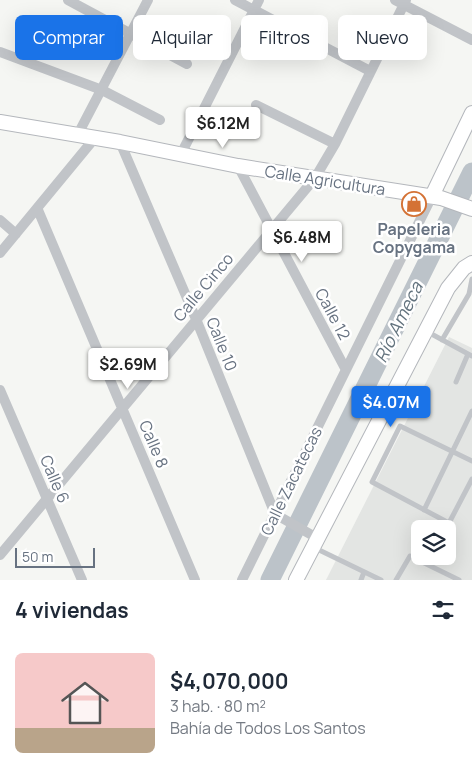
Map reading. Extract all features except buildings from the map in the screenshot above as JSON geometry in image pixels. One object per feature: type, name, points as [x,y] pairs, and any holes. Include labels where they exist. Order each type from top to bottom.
[{"type":"street","points":[[68,0],[187,64]]},
{"type":"street","points":[[77,136],[148,0]]},
{"type":"street","points":[[235,0],[370,71]]},
{"type":"street","points":[[180,156],[259,0]]},
{"type":"street","points":[[401,1],[472,40]]},
{"type":"street","name":"Calle Cinco","points":[[0,555],[315,178],[335,144],[401,1]]},
{"type":"street","points":[[0,52],[102,90],[160,120]]},
{"type":"street","points":[[256,105],[335,144]]},
{"type":"street","name":"Calle Zacatecas","points":[[242,578],[346,370],[436,197],[472,113]]},
{"type":"street","name":"Calle Agricultura","points":[[0,122],[120,142],[180,156],[238,166],[436,197],[471,209]]},
{"type":"street","points":[[0,253],[38,210],[94,139]]},
{"type":"street","name":"Calle 10","points":[[120,142],[196,319],[275,514]]},
{"type":"street","name":"Calle 12","points":[[238,166],[346,370]]},
{"type":"street","name":"Calle 8","points":[[38,210],[194,580]]},
{"type":"street","points":[[0,220],[16,234]]},
{"type":"street","points":[[296,580],[313,539],[448,288],[464,268],[472,263]]},
{"type":"street","name":"Calle 6","points":[[0,390],[82,580]]},
{"type":"street","points":[[275,514],[313,539]]},
{"type":"lane","points":[[442,340],[471,295],[472,278]]},
{"type":"lane","points":[[425,331],[470,355],[456,382]]},
{"type":"lane","points":[[424,510],[472,411]]},
{"type":"lane","points":[[472,462],[400,426],[372,482],[450,523],[472,479]]},
{"type":"lane","points":[[313,539],[364,572],[381,580]]},
{"type":"lane","points":[[396,580],[410,556],[459,580]]},
{"type":"lane","points":[[361,580],[364,572]]},
{"type":"shaded area","points":[[449,337],[472,348],[472,580],[326,580]]},
{"type":"waterway","name":"Río Ameca","points":[[270,580],[472,172]]},
{"type":"place","name":"Papeleria Copygama","points":[[414,204]]}]
